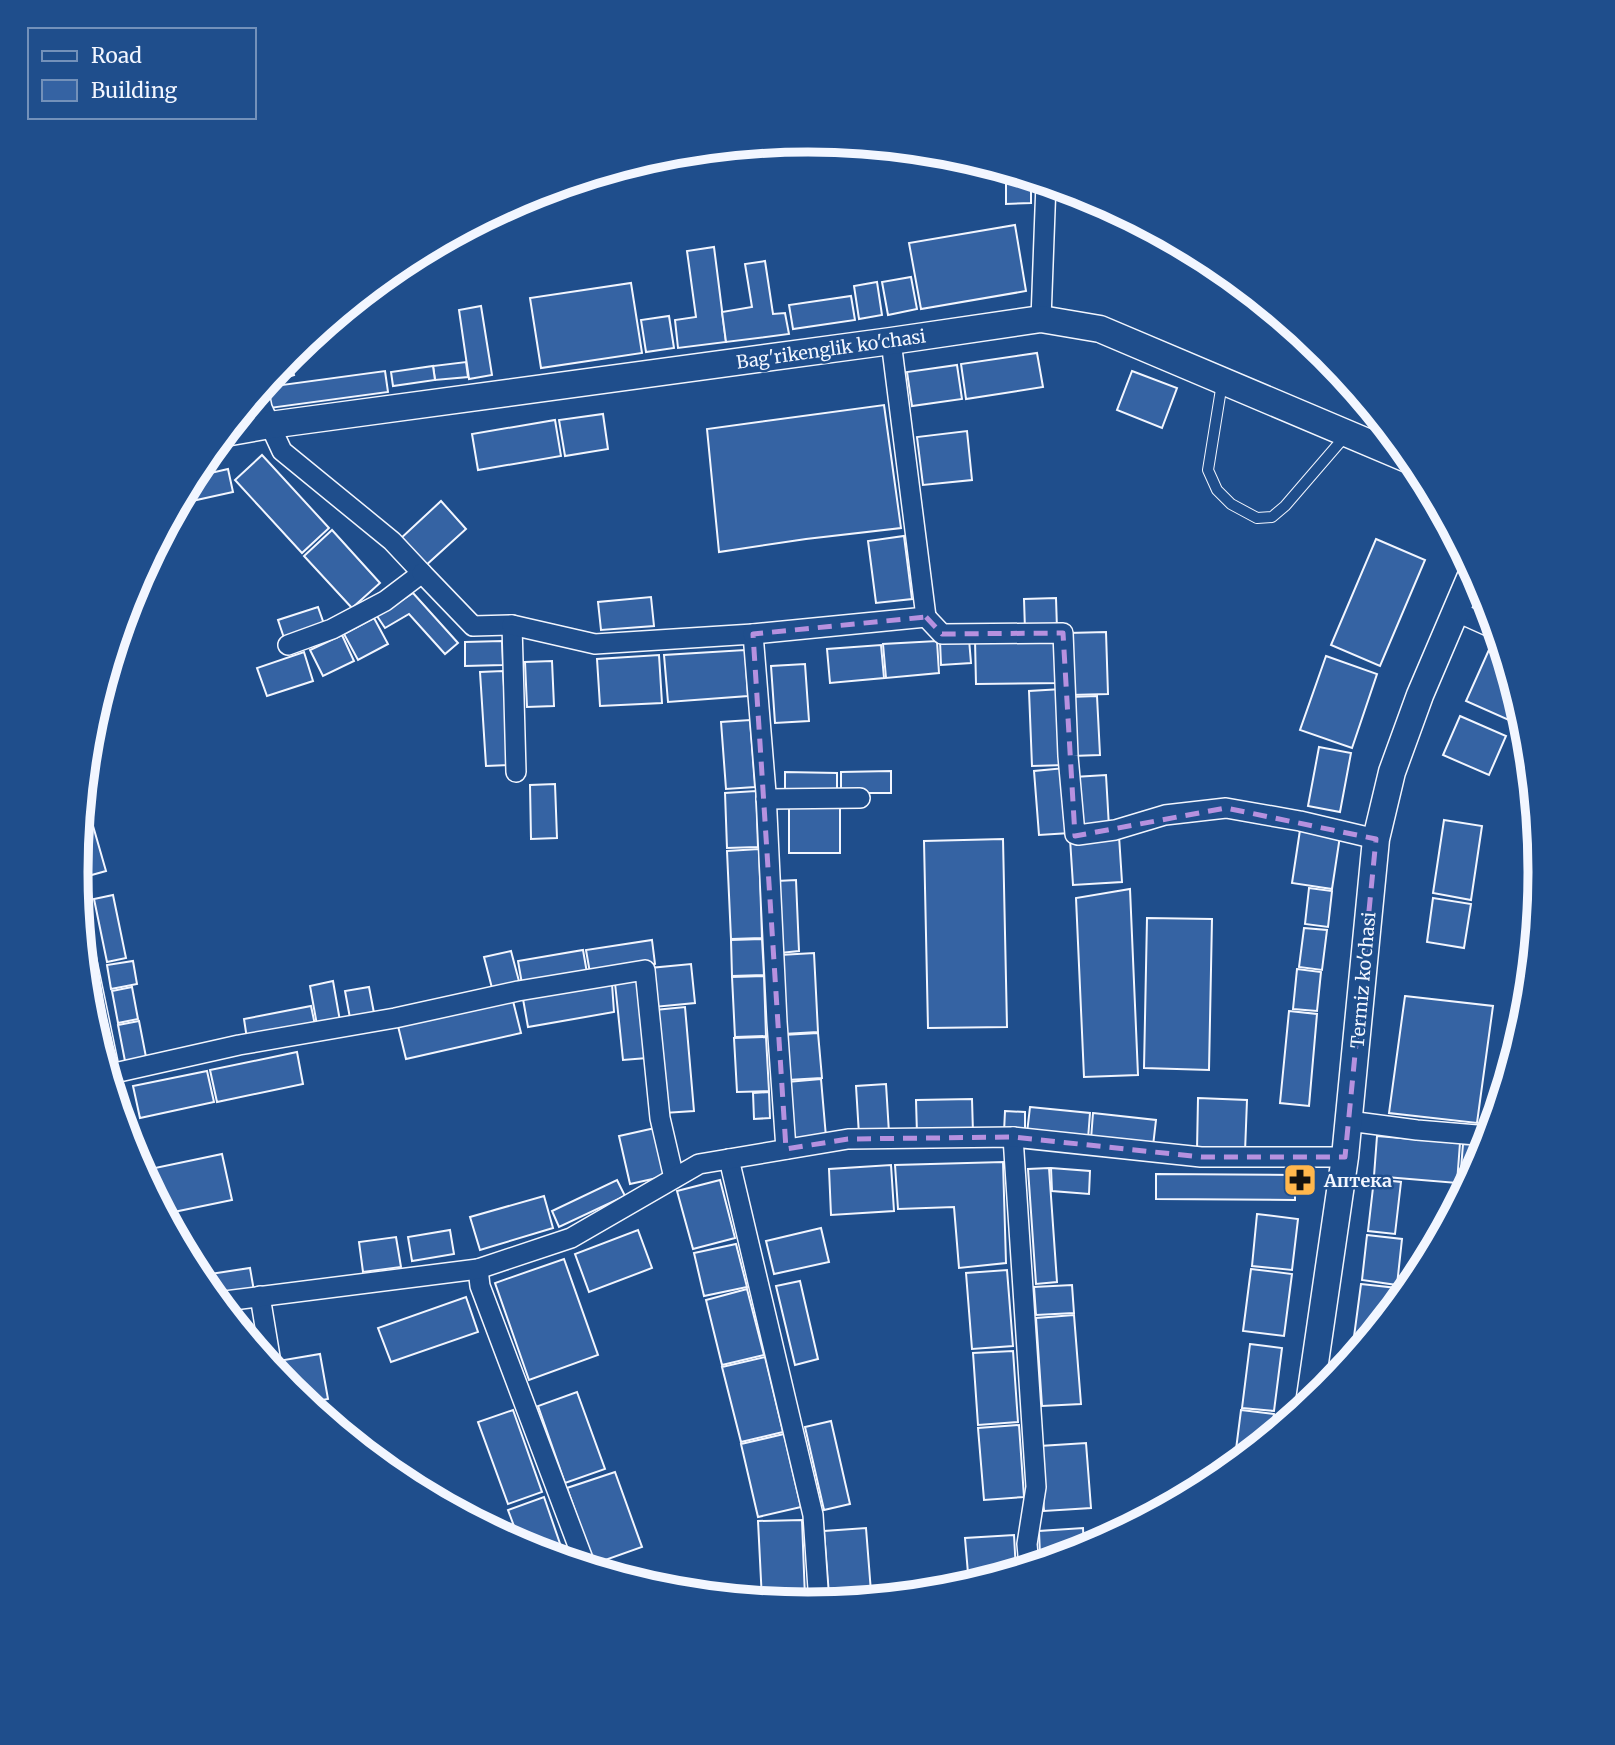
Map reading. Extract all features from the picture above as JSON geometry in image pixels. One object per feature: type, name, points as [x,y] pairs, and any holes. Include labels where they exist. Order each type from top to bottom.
[{"type":"main road","name":"Bag'rikenglik ko'chasi","points":[[239,431],[1041,319],[1100,329],[1392,453]]},
{"type":"main road","name":"Termiz ko'chasi","points":[[1311,1387],[1345,1157],[1376,839],[1392,772],[1420,695],[1467,584]]},
{"type":"street","points":[[1041,319],[1046,193]]},
{"type":"street","points":[[891,341],[926,617],[942,634],[1063,633],[1068,755],[1075,834],[1115,830],[1165,815],[1226,808],[1300,821],[1376,839]]},
{"type":"street","points":[[261,404],[282,451],[392,541],[473,626],[512,625],[595,645],[753,634],[926,617]]},
{"type":"street","points":[[288,645],[332,629],[385,601],[422,573]]},
{"type":"street","points":[[1455,611],[1483,623]]},
{"type":"street","points":[[512,625],[516,772]]},
{"type":"street","points":[[753,634],[766,799],[786,1149]]},
{"type":"street","points":[[766,799],[860,798]]},
{"type":"street","points":[[116,1073],[239,1045],[395,1018],[518,991],[645,970],[660,1118],[674,1178]]},
{"type":"street","points":[[1349,1121],[1478,1135]]},
{"type":"street","points":[[1013,1137],[1036,1487],[1027,1544],[1028,1557]]},
{"type":"street","points":[[228,1300],[478,1269],[571,1238],[699,1164],[848,1139],[1013,1137],[1201,1157],[1345,1157]]},
{"type":"street","points":[[729,1159],[813,1515],[818,1592]]},
{"type":"street","points":[[478,1269],[480,1286],[582,1556]]},
{"type":"street","points":[[260,1296],[269,1350]]},
{"type":"lane","points":[[1223,381],[1208,470],[1217,490],[1231,504],[1257,518],[1272,517],[1285,506],[1347,434]]},
{"type":"highlighted area","points":[[926,617],[942,634],[1063,633],[1075,836],[1226,808],[1376,839],[1345,1157],[1201,1157],[1013,1137],[848,1139],[786,1149],[753,634]]},
{"type":"building","points":[[1006,181],[1031,189],[1031,203],[1006,204]]},
{"type":"building","points":[[1015,225],[1026,291],[921,309],[909,243]]},
{"type":"building","points":[[714,247],[726,342],[678,348],[675,320],[696,317],[687,251]]},
{"type":"building","points":[[765,261],[773,314],[785,313],[789,334],[726,342],[722,312],[752,307],[745,264]]},
{"type":"building","points":[[911,277],[917,309],[888,315],[882,282]]},
{"type":"building","points":[[877,282],[882,315],[859,319],[854,286]]},
{"type":"building","points":[[631,283],[642,353],[541,368],[530,298]]},
{"type":"building","points":[[851,296],[855,320],[793,329],[789,305]]},
{"type":"building","points":[[481,306],[492,375],[469,379],[459,310]]},
{"type":"building","points":[[669,316],[674,348],[646,352],[641,320]]},
{"type":"building","points":[[1037,353],[1043,387],[966,399],[961,364]]},
{"type":"building","points":[[466,362],[468,377],[435,380],[433,366]]},
{"type":"building","points":[[957,365],[962,399],[912,406],[907,372]]},
{"type":"building","points":[[433,366],[435,380],[393,386],[391,372]]},
{"type":"building","points":[[385,371],[388,392],[270,408],[268,396],[277,386]]},
{"type":"building","points":[[1132,371],[1177,388],[1162,428],[1117,410]]},
{"type":"building","points":[[884,405],[901,528],[719,552],[707,429]]},
{"type":"building","points":[[603,414],[608,449],[565,456],[559,420]]},
{"type":"building","points":[[555,420],[561,456],[478,470],[472,434]]},
{"type":"building","points":[[967,431],[972,480],[923,485],[917,437]]},
{"type":"building","points":[[262,455],[329,528],[302,553],[235,480]]},
{"type":"building","points":[[228,469],[233,492],[192,501],[192,500],[208,474]]},
{"type":"building","points":[[441,501],[466,529],[424,567],[399,540]]},
{"type":"building","points":[[332,530],[380,583],[352,608],[304,556]]},
{"type":"building","points":[[904,536],[912,599],[876,603],[868,541]]},
{"type":"building","points":[[1376,539],[1425,560],[1380,666],[1331,645]]},
{"type":"building","points":[[413,593],[458,643],[445,654],[409,614],[385,628],[377,616]]},
{"type":"building","points":[[651,597],[654,626],[601,630],[598,602]]},
{"type":"building","points":[[1056,598],[1057,629],[1025,630],[1024,599]]},
{"type":"building","points":[[318,607],[325,627],[285,641],[278,620]]},
{"type":"building","points":[[374,618],[388,644],[358,660],[344,634]]},
{"type":"building","points":[[1106,632],[1108,694],[1070,695],[1068,633]]},
{"type":"building","points":[[342,635],[354,661],[323,676],[310,650]]},
{"type":"building","points":[[969,639],[971,663],[941,665],[940,641]]},
{"type":"building","points":[[1061,639],[1061,683],[976,684],[975,640]]},
{"type":"building","points":[[502,641],[503,665],[465,666],[465,642]]},
{"type":"building","points":[[937,641],[939,673],[886,678],[883,644]]},
{"type":"building","points":[[881,645],[884,678],[830,683],[827,649]]},
{"type":"building","points":[[1491,646],[1511,721],[1466,701]]},
{"type":"building","points":[[745,650],[748,696],[668,702],[664,655]]},
{"type":"building","points":[[304,652],[313,681],[267,696],[257,668]]},
{"type":"building","points":[[659,655],[662,703],[600,706],[597,659]]},
{"type":"building","points":[[1326,656],[1377,674],[1352,748],[1300,730]]},
{"type":"building","points":[[552,661],[554,706],[527,707],[525,662]]},
{"type":"building","points":[[805,664],[809,721],[775,723],[771,666]]},
{"type":"building","points":[[503,671],[509,765],[486,766],[480,672]]},
{"type":"building","points":[[1062,689],[1065,765],[1032,766],[1029,691]]},
{"type":"building","points":[[1097,696],[1100,755],[1072,756],[1069,697]]},
{"type":"building","points":[[1460,716],[1506,736],[1489,775],[1443,755]]},
{"type":"building","points":[[750,720],[755,787],[726,789],[721,722]]},
{"type":"building","points":[[1319,747],[1351,753],[1340,812],[1308,806]]},
{"type":"building","points":[[1065,768],[1070,833],[1039,835],[1034,771]]},
{"type":"building","points":[[891,771],[891,793],[841,793],[841,772]]},
{"type":"building","points":[[785,772],[837,773],[837,793],[785,793]]},
{"type":"building","points":[[1106,775],[1109,827],[1078,829],[1074,777]]},
{"type":"building","points":[[555,784],[557,838],[531,839],[530,785]]},
{"type":"building","points":[[756,791],[758,847],[727,848],[725,793]]},
{"type":"building","points":[[789,803],[840,803],[840,853],[789,853]]},
{"type":"building","points":[[90,815],[106,871],[88,876]]},
{"type":"building","points":[[1444,820],[1482,826],[1471,900],[1433,893]]},
{"type":"building","points":[[1300,830],[1340,836],[1332,889],[1292,883]]},
{"type":"building","points":[[1119,836],[1122,882],[1073,885],[1070,839]]},
{"type":"building","points":[[1003,839],[1007,1027],[928,1028],[924,841]]},
{"type":"building","points":[[759,849],[762,938],[731,939],[727,851]]},
{"type":"building","points":[[796,880],[799,951],[780,953],[777,881]]},
{"type":"building","points":[[1309,888],[1332,891],[1328,927],[1305,924]]},
{"type":"building","points":[[1130,889],[1138,1075],[1084,1077],[1076,898]]},
{"type":"building","points":[[113,895],[126,958],[107,962],[94,899]]},
{"type":"building","points":[[1433,898],[1471,904],[1464,948],[1427,942]]},
{"type":"building","points":[[1147,918],[1212,919],[1209,1070],[1144,1068]]},
{"type":"building","points":[[1304,928],[1327,930],[1322,970],[1299,967]]},
{"type":"building","points":[[762,939],[764,975],[732,976],[731,940]]},
{"type":"building","points":[[652,940],[655,964],[590,973],[586,950]]},
{"type":"building","points":[[583,950],[587,973],[522,984],[518,961]]},
{"type":"building","points":[[511,951],[520,985],[493,992],[484,957]]},
{"type":"building","points":[[814,953],[818,1032],[783,1034],[780,955]]},
{"type":"building","points":[[133,961],[137,984],[111,989],[107,965]]},
{"type":"building","points":[[691,964],[695,1003],[654,1007],[650,968]]},
{"type":"building","points":[[1297,969],[1321,972],[1317,1011],[1293,1009]]},
{"type":"building","points":[[764,976],[766,1036],[735,1037],[732,977]]},
{"type":"building","points":[[333,981],[340,1021],[317,1025],[310,986]]},
{"type":"building","points":[[639,981],[647,1058],[623,1060],[615,983]]},
{"type":"building","points":[[612,984],[614,1012],[528,1027],[523,999]]},
{"type":"building","points":[[132,987],[138,1019],[118,1023],[112,991]]},
{"type":"building","points":[[369,987],[374,1013],[350,1018],[345,991]]},
{"type":"building","points":[[1405,996],[1493,1006],[1477,1123],[1389,1113]]},
{"type":"building","points":[[513,1001],[521,1033],[406,1059],[398,1026]]},
{"type":"building","points":[[311,1006],[315,1025],[247,1039],[244,1019]]},
{"type":"building","points":[[685,1007],[694,1111],[664,1113],[655,1010]]},
{"type":"building","points":[[1289,1011],[1317,1014],[1309,1106],[1280,1103]]},
{"type":"building","points":[[139,1021],[146,1057],[125,1061],[118,1025]]},
{"type":"building","points":[[818,1033],[822,1078],[787,1080],[783,1035]]},
{"type":"building","points":[[766,1037],[769,1091],[737,1092],[734,1038]]},
{"type":"building","points":[[297,1052],[303,1084],[217,1102],[210,1070]]},
{"type":"building","points":[[207,1071],[214,1102],[140,1118],[133,1086]]},
{"type":"building","points":[[821,1079],[826,1137],[791,1140],[787,1082]]},
{"type":"building","points":[[886,1084],[889,1133],[859,1135],[856,1086]]},
{"type":"building","points":[[769,1092],[770,1118],[754,1119],[753,1093]]},
{"type":"building","points":[[1198,1098],[1247,1100],[1245,1152],[1197,1150]]},
{"type":"building","points":[[972,1099],[973,1133],[917,1134],[916,1100]]},
{"type":"building","points":[[1030,1107],[1090,1113],[1088,1139],[1027,1133]]},
{"type":"building","points":[[1005,1111],[1025,1112],[1025,1133],[1004,1132]]},
{"type":"building","points":[[1093,1113],[1156,1120],[1153,1146],[1091,1139]]},
{"type":"building","points":[[655,1128],[666,1176],[630,1184],[619,1136]]},
{"type":"building","points":[[1377,1136],[1460,1143],[1457,1183],[1374,1176]]},
{"type":"building","points":[[1463,1144],[1474,1144],[1473,1148],[1460,1175]]},
{"type":"building","points":[[222,1154],[232,1200],[173,1212],[158,1182],[155,1168]]},
{"type":"building","points":[[1003,1162],[1006,1263],[959,1268],[954,1207],[898,1209],[895,1165]]},
{"type":"building","points":[[891,1165],[894,1211],[831,1215],[829,1169]]},
{"type":"building","points":[[1049,1168],[1057,1282],[1036,1284],[1028,1169]]},
{"type":"building","points":[[1051,1168],[1090,1171],[1089,1194],[1052,1191]]},
{"type":"building","points":[[1156,1174],[1295,1175],[1295,1200],[1156,1199]]},
{"type":"building","points":[[1374,1179],[1401,1182],[1395,1234],[1368,1231]]},
{"type":"building","points":[[617,1180],[625,1196],[559,1227],[552,1211]]},
{"type":"building","points":[[720,1180],[735,1238],[693,1249],[677,1191]]},
{"type":"building","points":[[544,1196],[553,1228],[480,1250],[470,1217]]},
{"type":"building","points":[[1257,1214],[1298,1219],[1292,1270],[1252,1266]]},
{"type":"building","points":[[821,1228],[829,1262],[774,1274],[766,1241]]},
{"type":"building","points":[[450,1230],[454,1254],[412,1261],[408,1237]]},
{"type":"building","points":[[638,1230],[652,1268],[589,1292],[575,1254]]},
{"type":"building","points":[[1367,1235],[1402,1239],[1397,1285],[1362,1280]]},
{"type":"building","points":[[396,1237],[401,1267],[363,1272],[359,1242]]},
{"type":"building","points":[[736,1244],[747,1287],[704,1296],[694,1253]]},
{"type":"building","points":[[564,1259],[598,1355],[529,1380],[495,1283]]},
{"type":"building","points":[[250,1268],[254,1291],[225,1295],[210,1274]]},
{"type":"building","points":[[1251,1269],[1292,1274],[1284,1336],[1243,1331]]},
{"type":"building","points":[[1007,1270],[1013,1346],[972,1349],[966,1273]]},
{"type":"building","points":[[800,1281],[818,1359],[795,1365],[776,1286]]},
{"type":"building","points":[[1361,1284],[1395,1288],[1379,1311],[1353,1342]]},
{"type":"building","points":[[1072,1285],[1074,1313],[1036,1315],[1034,1287]]},
{"type":"building","points":[[747,1289],[764,1355],[722,1365],[706,1300]]},
{"type":"building","points":[[466,1297],[478,1332],[391,1362],[378,1328]]},
{"type":"building","points":[[1074,1315],[1081,1404],[1042,1406],[1036,1318]]},
{"type":"building","points":[[1250,1344],[1282,1348],[1274,1411],[1242,1408]]},
{"type":"building","points":[[1013,1351],[1018,1422],[978,1425],[973,1353]]},
{"type":"building","points":[[320,1354],[328,1399],[318,1401],[285,1368],[284,1360]]},
{"type":"building","points":[[765,1357],[783,1432],[741,1442],[722,1367]]},
{"type":"building","points":[[577,1392],[605,1469],[565,1483],[538,1406]]},
{"type":"building","points":[[513,1410],[542,1492],[508,1504],[478,1422]]},
{"type":"building","points":[[1241,1410],[1274,1414],[1273,1422],[1236,1451]]},
{"type":"building","points":[[831,1421],[850,1504],[824,1510],[805,1427]]},
{"type":"building","points":[[1019,1425],[1024,1497],[984,1500],[978,1428]]},
{"type":"building","points":[[784,1434],[801,1507],[758,1517],[741,1444]]},
{"type":"building","points":[[1086,1443],[1091,1508],[1044,1511],[1040,1446]]},
{"type":"building","points":[[615,1472],[642,1547],[601,1562],[592,1559],[567,1488]]},
{"type":"building","points":[[544,1497],[562,1549],[516,1530],[508,1510]]},
{"type":"building","points":[[802,1520],[805,1592],[762,1591],[758,1521]]},
{"type":"building","points":[[866,1528],[871,1589],[829,1592],[824,1531]]},
{"type":"building","points":[[1083,1528],[1083,1538],[1040,1554],[1039,1531]]},
{"type":"building","points":[[1014,1535],[1015,1561],[968,1574],[965,1538]]},
{"type":"place","name":"Аптека","points":[[1300,1180]]}]
